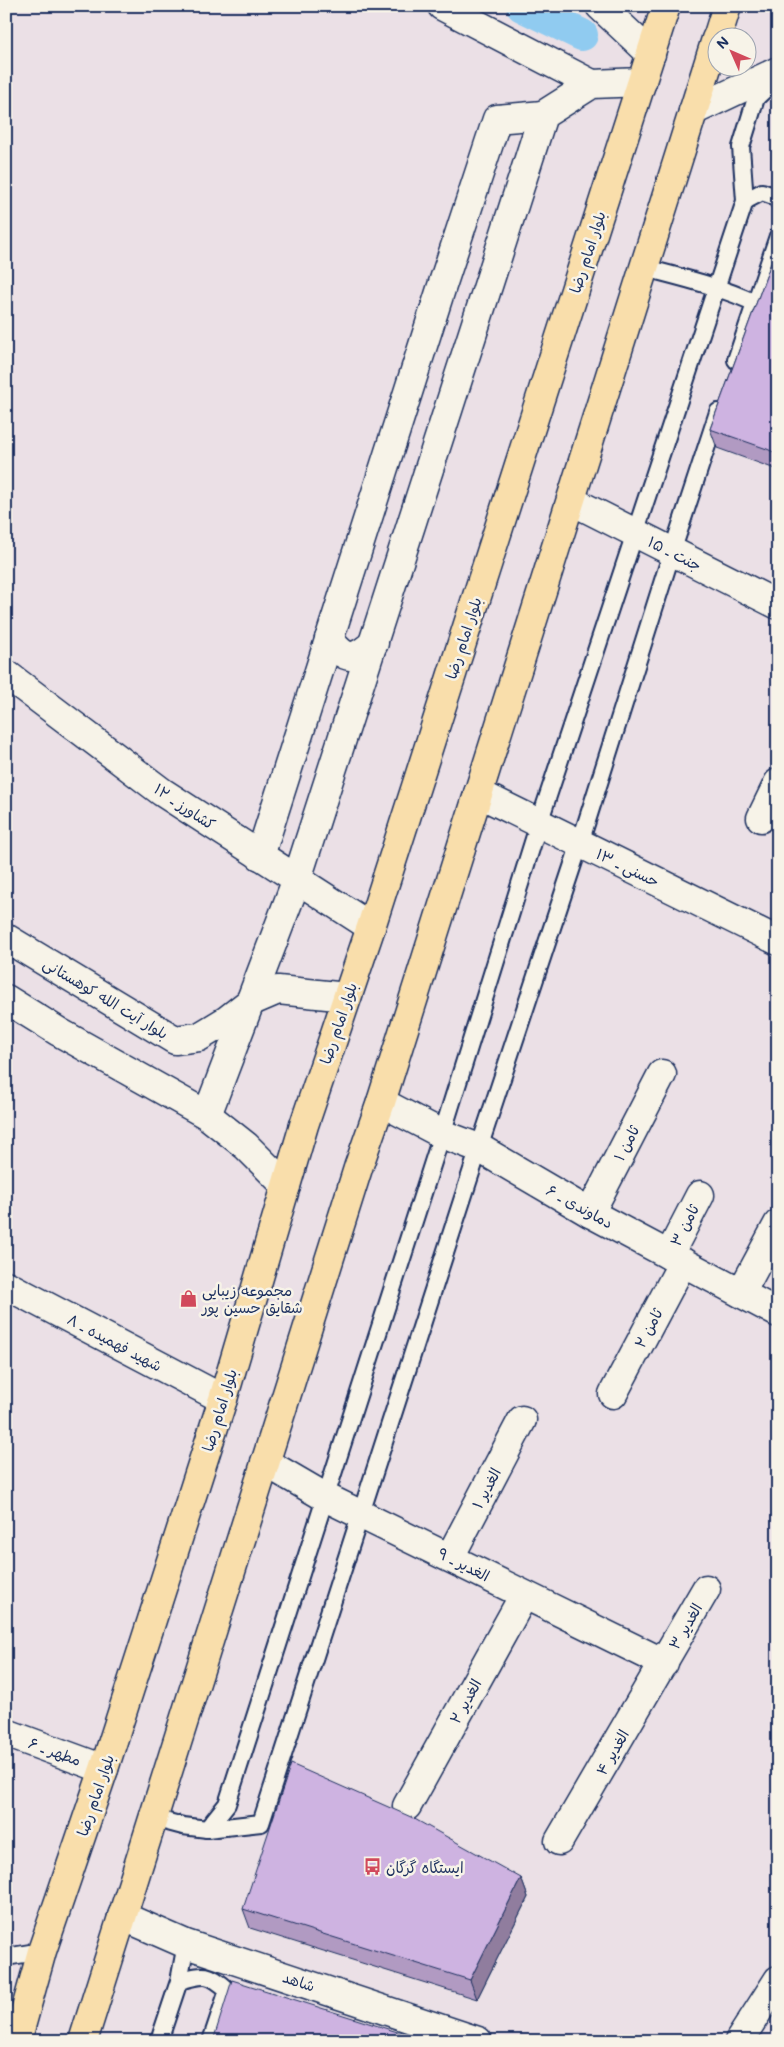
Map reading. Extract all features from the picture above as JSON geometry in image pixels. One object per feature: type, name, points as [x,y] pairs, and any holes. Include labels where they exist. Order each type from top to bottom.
[{"type":"main road","name":"بلوار امام رضا","points":[[17,2041],[42,1951],[104,1769],[223,1399],[304,1125],[370,928],[666,6]]},
{"type":"main road","points":[[720,28],[727,6]]},
{"type":"main road","points":[[82,2041],[356,1174],[381,1102],[572,502],[706,71]]},
{"type":"street","points":[[442,6],[592,84],[642,82]]},
{"type":"street","points":[[600,6],[651,54]]},
{"type":"street","points":[[693,111],[778,71]]},
{"type":"street","points":[[260,856],[497,118],[543,116],[592,84]]},
{"type":"street","points":[[207,1115],[297,879],[543,116]]},
{"type":"street","name":"جنت ـ ۱۵","points":[[572,502],[778,605]]},
{"type":"street","points":[[329,639],[339,652],[347,657],[361,654],[374,643]]},
{"type":"street","points":[[314,687],[327,677],[340,673],[350,679],[357,696]]},
{"type":"street","name":"کشاورز ـ ۱۲","points":[[6,674],[162,792],[370,928]]},
{"type":"street","points":[[761,818],[778,783]]},
{"type":"street","name":"حسنی ـ ۱۳","points":[[478,793],[778,941]]},
{"type":"street","name":"بلوار آیت الله کوهستانی","points":[[6,938],[175,1040],[199,1036],[227,1020],[250,1002],[278,990],[347,997]]},
{"type":"street","points":[[6,998],[67,1037],[207,1115],[246,1146],[286,1186]]},
{"type":"street","name":"ثامن ۱","points":[[590,1213],[662,1074]]},
{"type":"street","name":"دماوندی ـ ۶","points":[[381,1102],[442,1134],[479,1148],[590,1213],[778,1313]]},
{"type":"street","name":"ثامن ۳","points":[[676,1259],[700,1195]]},
{"type":"street","points":[[741,1293],[778,1224]]},
{"type":"street","name":"ثامن ۲","points":[[612,1394],[676,1259]]},
{"type":"street","name":"شهید فهمیده ـ ۸","points":[[6,1285],[223,1399]]},
{"type":"street","name":"الغدیر ۱","points":[[450,1557],[522,1420]]},
{"type":"street","name":"الغدیر ـ ۹","points":[[265,1462],[325,1498],[361,1513],[664,1663]]},
{"type":"street","name":"الغدیر ۳","points":[[664,1663],[706,1589]]},
{"type":"street","name":"الغدیر ۲","points":[[407,1806],[524,1595]]},
{"type":"street","name":"الغدیر ۴","points":[[559,1841],[664,1663]]},
{"type":"street","name":"مطهر ـ ۶","points":[[6,1733],[104,1769]]},
{"type":"street","name":"شاهد","points":[[122,1916],[186,1944],[478,2041]]},
{"type":"street","points":[[739,2041],[778,1980]]},
{"type":"lane","points":[[207,1828],[227,1804],[442,1134],[539,823],[745,201],[742,146],[756,98],[778,77]]},
{"type":"lane","points":[[745,201],[762,192],[776,196],[778,201]]},
{"type":"lane","points":[[731,376],[778,236]]},
{"type":"lane","points":[[645,268],[717,286],[756,302],[778,315]]},
{"type":"lane","points":[[153,1818],[182,1826],[207,1828],[261,1823],[724,394]]},
{"type":"lane","points":[[159,2041],[180,1981],[186,1944]]},
{"type":"lane","points":[[6,1957],[42,1951]]},
{"type":"lane","points":[[180,1981],[203,1974],[217,1980],[228,1990],[211,2041]]},
{"type":"building","points":[[778,244],[778,454],[710,429]]},
{"type":"building","name":"ایستگاه گرگان","points":[[291,1764],[411,1817],[521,1878],[470,1980],[243,1909]]},
{"type":"building","points":[[232,1980],[426,2041],[213,2041]]},
{"type":"waterway","points":[[522,6],[582,35]]},
{"type":"place","name":"مجموعه زیبایی شقایق حسین پور","points":[[188,1299]]},
{"type":"place","name":"ایستگاه گرگان","points":[[372,1867]]}]
